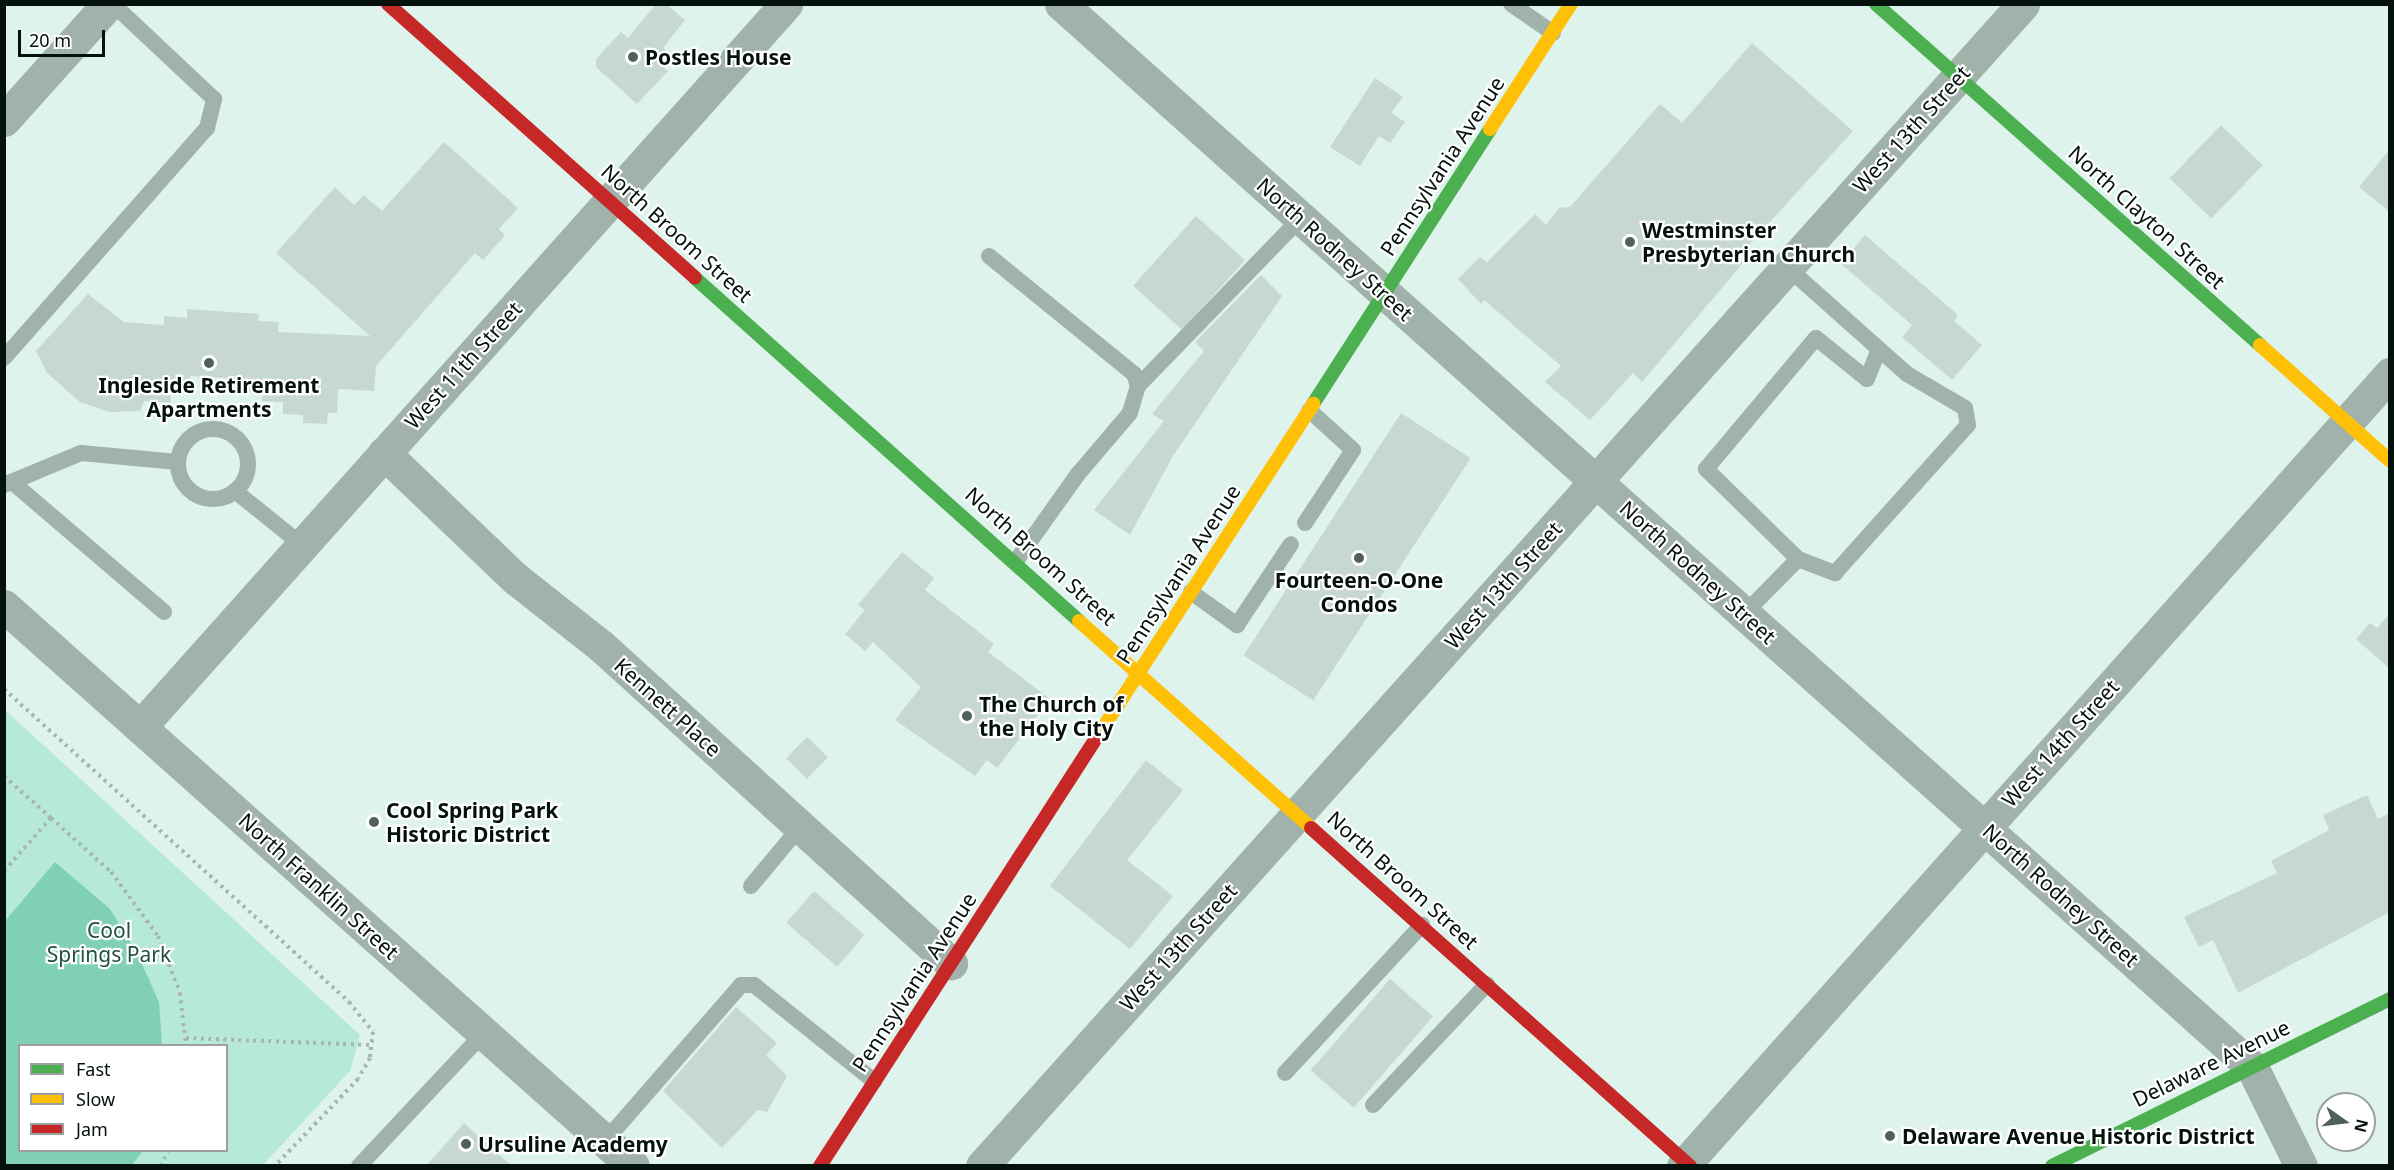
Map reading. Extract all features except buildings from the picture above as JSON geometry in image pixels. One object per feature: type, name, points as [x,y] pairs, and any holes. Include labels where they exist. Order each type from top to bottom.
[{"type":"street","points":[[4,120],[108,4]]},
{"type":"street","name":"North Broom Street","points":[[388,4],[1298,813],[1686,1164]]},
{"type":"street","name":"West 11th Street","points":[[140,727],[786,4]]},
{"type":"street","name":"North Rodney Street","points":[[1061,4],[2252,1067],[2301,1166]]},
{"type":"street","name":"Pennsylvania Avenue","points":[[820,1166],[1571,4]]},
{"type":"street","name":"North Clayton Street","points":[[1876,4],[2390,461]]},
{"type":"street","name":"West 13th Street","points":[[988,1164],[1298,813],[2023,4]]},
{"type":"street","name":"West 14th Street","points":[[1686,1164],[2390,374]]},
{"type":"street","name":"Kennett Place","points":[[384,453],[516,579],[600,645],[951,963]]},
{"type":"street","name":"North Franklin Street","points":[[4,606],[633,1166]]},
{"type":"street","name":"Delaware Avenue","points":[[2052,1166],[2390,999]]},
{"type":"lane","points":[[4,358],[207,128],[214,99],[113,4]]},
{"type":"lane","points":[[1512,4],[1553,33]]},
{"type":"lane","points":[[1016,561],[1078,474],[1130,413],[1138,386],[1301,218]]},
{"type":"lane","points":[[989,256],[1134,374],[1138,386]]},
{"type":"lane","points":[[1788,268],[1879,349],[1907,374],[1965,408],[1968,425],[1835,573],[1798,558],[1706,469],[1816,338],[1867,380],[1879,349]]},
{"type":"lane","points":[[1305,523],[1353,450],[1309,410]]},
{"type":"lane","points":[[229,432],[248,460],[244,483],[236,491],[214,499],[192,492],[178,462],[195,433],[229,432]]},
{"type":"lane","points":[[164,612],[8,484],[81,453],[178,462]]},
{"type":"lane","points":[[236,491],[302,545]]},
{"type":"lane","points":[[1191,592],[1237,625],[1291,544]]},
{"type":"lane","points":[[1745,613],[1798,558]]},
{"type":"lane","points":[[751,886],[800,827]]},
{"type":"lane","points":[[1285,1073],[1422,925]]},
{"type":"lane","points":[[1373,1105],[1487,984]]},
{"type":"lane","points":[[605,1141],[741,985],[754,985],[874,1081]]},
{"type":"lane","points":[[359,1166],[484,1033]]},
{"type":"path","points":[[4,688],[349,1002],[373,1032],[372,1045],[358,1079],[275,1166]]},
{"type":"path","points":[[4,776],[111,872],[158,936],[180,993],[186,1044]]},
{"type":"path","points":[[4,872],[51,819]]},
{"type":"path","points":[[186,1038],[372,1045]]},
{"type":"path","points":[[161,1166],[167,1152]]},
{"type":"green space","name":"Cool Springs Park","points":[[4,709],[360,1035],[350,1071],[263,1165],[5,1165]]},
{"type":"shaded area","points":[[55,862],[110,909],[137,953],[159,1002],[162,1044],[18,1044],[18,1152],[142,1152],[132,1165],[5,1165],[5,921]]},
{"type":"traffic: fast","points":[[1876,4],[2260,345]]},
{"type":"traffic: fast","points":[[1313,404],[1490,129]]},
{"type":"traffic: fast","points":[[695,278],[1079,621]]},
{"type":"traffic: fast","points":[[2052,1166],[2390,999]]},
{"type":"traffic: slow","points":[[1490,129],[1571,4]]},
{"type":"traffic: slow","points":[[2260,345],[2390,461]]},
{"type":"traffic: slow","points":[[1095,740],[1313,404]]},
{"type":"traffic: slow","points":[[1079,621],[1311,828]]},
{"type":"traffic: jam","points":[[388,4],[695,278]]},
{"type":"traffic: jam","points":[[820,1166],[1095,740]]},
{"type":"traffic: jam","points":[[1311,828],[1690,1166]]},
{"type":"place","name":"Postles House","points":[[633,57]]},
{"type":"place","name":"Westminster Presbyterian Church","points":[[1630,242]]},
{"type":"place","name":"Ingleside Retirement Apartments","points":[[209,363]]},
{"type":"place","name":"Fourteen-O-One Condos","points":[[1359,558]]},
{"type":"place","name":"The Church of the Holy City","points":[[967,716]]},
{"type":"place","name":"Cool Spring Park Historic District","points":[[374,822]]},
{"type":"place","name":"Delaware Avenue Historic District","points":[[1890,1136]]},
{"type":"place","name":"Ursuline Academy","points":[[466,1144]]}]
